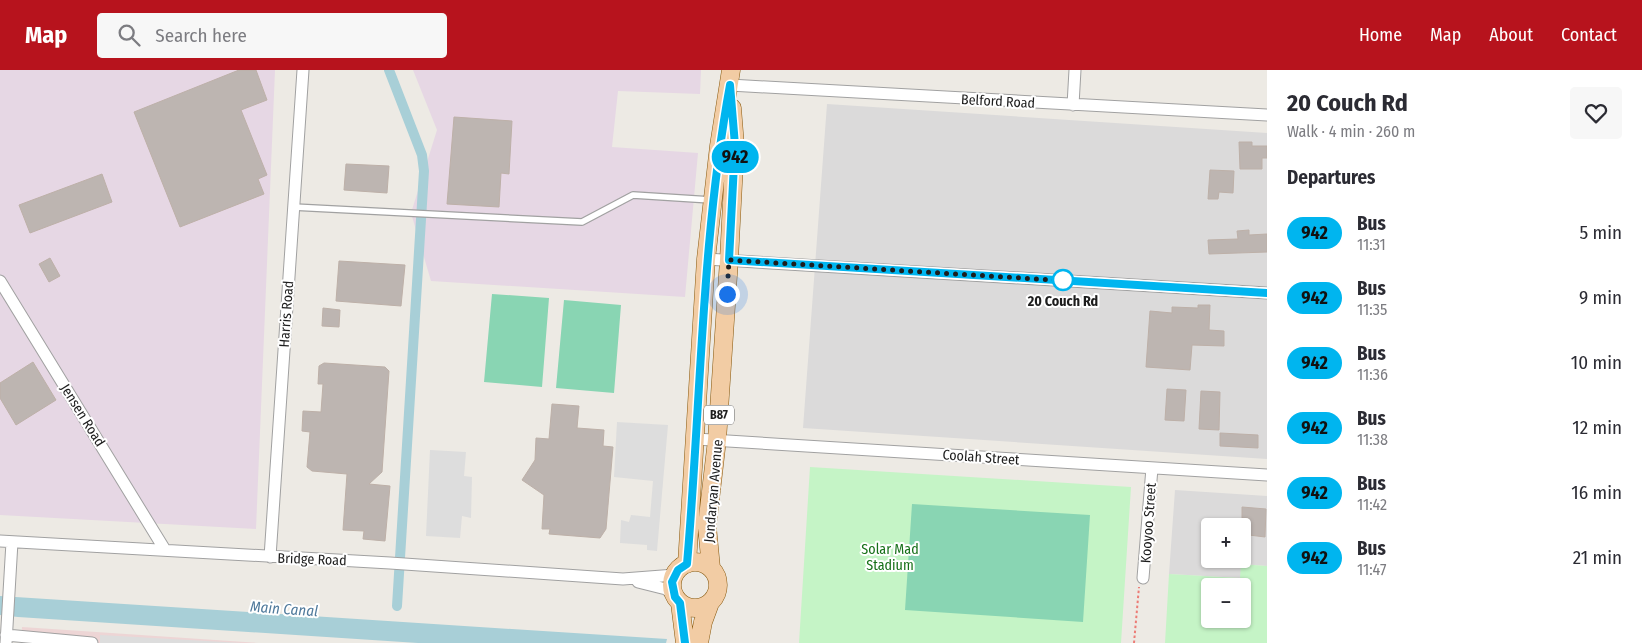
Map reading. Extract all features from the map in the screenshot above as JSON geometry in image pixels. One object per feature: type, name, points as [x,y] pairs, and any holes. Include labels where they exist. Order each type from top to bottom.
[{"type":"main road","name":"Jondaryan Avenue","points":[[681,569],[696,439],[706,259],[719,146],[730,78]]},
{"type":"main road","name":"Jondaryan Avenue","points":[[711,568],[707,526],[717,440],[735,145],[730,78]]},
{"type":"main road","points":[[681,569],[700,563],[711,568]]},
{"type":"main road","name":"B87","points":[[692,641],[718,590],[718,582],[711,568]]},
{"type":"main road","name":"B87","points":[[681,569],[673,590],[692,641]]},
{"type":"main road","points":[[678,600],[692,608],[710,603]]},
{"type":"street","name":"Harris Road","points":[[270,558],[303,70]]},
{"type":"street","points":[[1073,105],[1075,70]]},
{"type":"street","name":"Belford Road","points":[[730,78],[1073,105],[1267,115]]},
{"type":"street","points":[[706,259],[1267,292]]},
{"type":"street","name":"Jensen Road","points":[[0,281],[165,550]]},
{"type":"street","name":"Coolah Street","points":[[696,439],[1267,475]]},
{"type":"street","name":"Kooyoo Street","points":[[1144,578],[1152,468]]},
{"type":"street","points":[[6,541],[8,593],[6,639],[92,643]]},
{"type":"street","name":"Bridge Road","points":[[6,541],[270,558],[415,564],[624,579],[666,589],[678,600]]},
{"type":"street","name":"Bridge Road","points":[[624,579],[681,569]]},
{"type":"lane","points":[[293,207],[582,222],[633,195],[713,200]]},
{"type":"path","points":[[1134,643],[1139,585],[1144,578]]},
{"type":"shaded area","points":[[0,70],[275,70],[256,529],[0,515]]},
{"type":"shaded area","points":[[413,70],[701,70],[700,94],[618,91],[612,147],[698,153],[685,297],[431,281],[411,213],[437,130]]},
{"type":"shaded area","points":[[827,104],[1267,133],[1267,459],[803,428]]},
{"type":"shaded area","points":[[617,422],[668,425],[657,551],[647,550],[647,545],[620,543],[621,520],[629,522],[631,515],[650,517],[653,481],[614,477]]},
{"type":"shaded area","points":[[430,450],[466,452],[464,476],[472,477],[471,518],[462,516],[460,538],[426,536]]},
{"type":"shaded area","points":[[1175,490],[1267,496],[1267,566],[1251,565],[1251,518],[1201,518],[1201,568],[1242,568],[1241,578],[1169,574]]},
{"type":"shaded area","points":[[22,627],[258,643],[21,643]]},
{"type":"shaded area","points":[[100,635],[242,643],[100,643]]},
{"type":"green space","points":[[492,294],[549,298],[542,387],[484,382]]},
{"type":"green space","points":[[564,300],[621,305],[614,393],[556,388]]},
{"type":"green space","name":"Solar Mad Stadium","points":[[810,467],[1131,487],[1121,643],[799,643]]},
{"type":"green space","points":[[912,504],[1090,515],[1083,622],[905,610]]},
{"type":"green space","points":[[1251,565],[1267,566],[1267,643],[1165,643],[1169,574],[1240,578],[1241,568],[1251,568]]},
{"type":"water","points":[[0,596],[667,639],[666,643],[418,643],[0,615]]},
{"type":"building","points":[[239,70],[256,70],[267,100],[241,110],[267,175],[258,179],[264,194],[180,227],[134,112]]},
{"type":"building","points":[[454,117],[512,121],[509,174],[501,173],[499,207],[447,204]]},
{"type":"building","points":[[1239,142],[1252,142],[1252,146],[1267,146],[1267,158],[1262,158],[1262,169],[1240,169]]},
{"type":"building","points":[[346,164],[389,166],[387,193],[344,190]]},
{"type":"building","points":[[1210,170],[1234,171],[1233,193],[1219,192],[1218,199],[1208,199]]},
{"type":"building","points":[[102,174],[112,202],[30,233],[19,205]]},
{"type":"building","points":[[1249,230],[1249,235],[1267,234],[1267,252],[1209,254],[1208,240],[1238,239],[1237,231]]},
{"type":"building","points":[[50,258],[60,276],[49,282],[39,264]]},
{"type":"building","points":[[339,261],[405,265],[401,306],[336,301]]},
{"type":"building","points":[[1198,305],[1210,305],[1209,330],[1224,331],[1224,346],[1192,345],[1190,370],[1146,367],[1150,311],[1172,313],[1172,307],[1198,308]]},
{"type":"building","points":[[323,308],[340,310],[339,327],[322,326]]},
{"type":"building","points":[[33,362],[56,400],[16,425],[0,398],[0,383]]},
{"type":"building","points":[[324,363],[385,367],[389,371],[382,472],[369,484],[390,486],[385,541],[363,539],[364,531],[343,530],[347,474],[312,471],[307,467],[310,432],[302,431],[303,411],[321,412],[323,384],[318,384],[319,366]]},
{"type":"building","points":[[1167,389],[1186,390],[1184,421],[1165,420]]},
{"type":"building","points":[[1201,391],[1220,392],[1219,430],[1199,429]]},
{"type":"building","points":[[552,404],[579,406],[577,428],[604,430],[603,446],[613,447],[606,529],[600,538],[549,534],[550,529],[542,529],[544,495],[522,480],[535,460],[536,438],[549,439]]},
{"type":"building","points":[[1220,433],[1258,435],[1258,448],[1220,446]]},
{"type":"building","points":[[1242,507],[1266,509],[1265,537],[1251,535],[1251,518],[1242,518]]},
{"type":"waterway","points":[[389,70],[422,155],[424,171],[397,606]]},
{"type":"bus line","name":"942","points":[[685,643],[680,603],[675,597],[672,582],[678,570],[687,564],[701,365],[706,259],[719,146],[730,85],[735,145],[729,260],[1267,293]]},
{"type":"place","name":"20 Couch Rd","points":[[1063,280]]},
{"type":"route","points":[[727,294],[729,260],[1070,281],[1063,280]]},
{"type":"water label","name":"Main Canal","points":[[284,609]]}]
